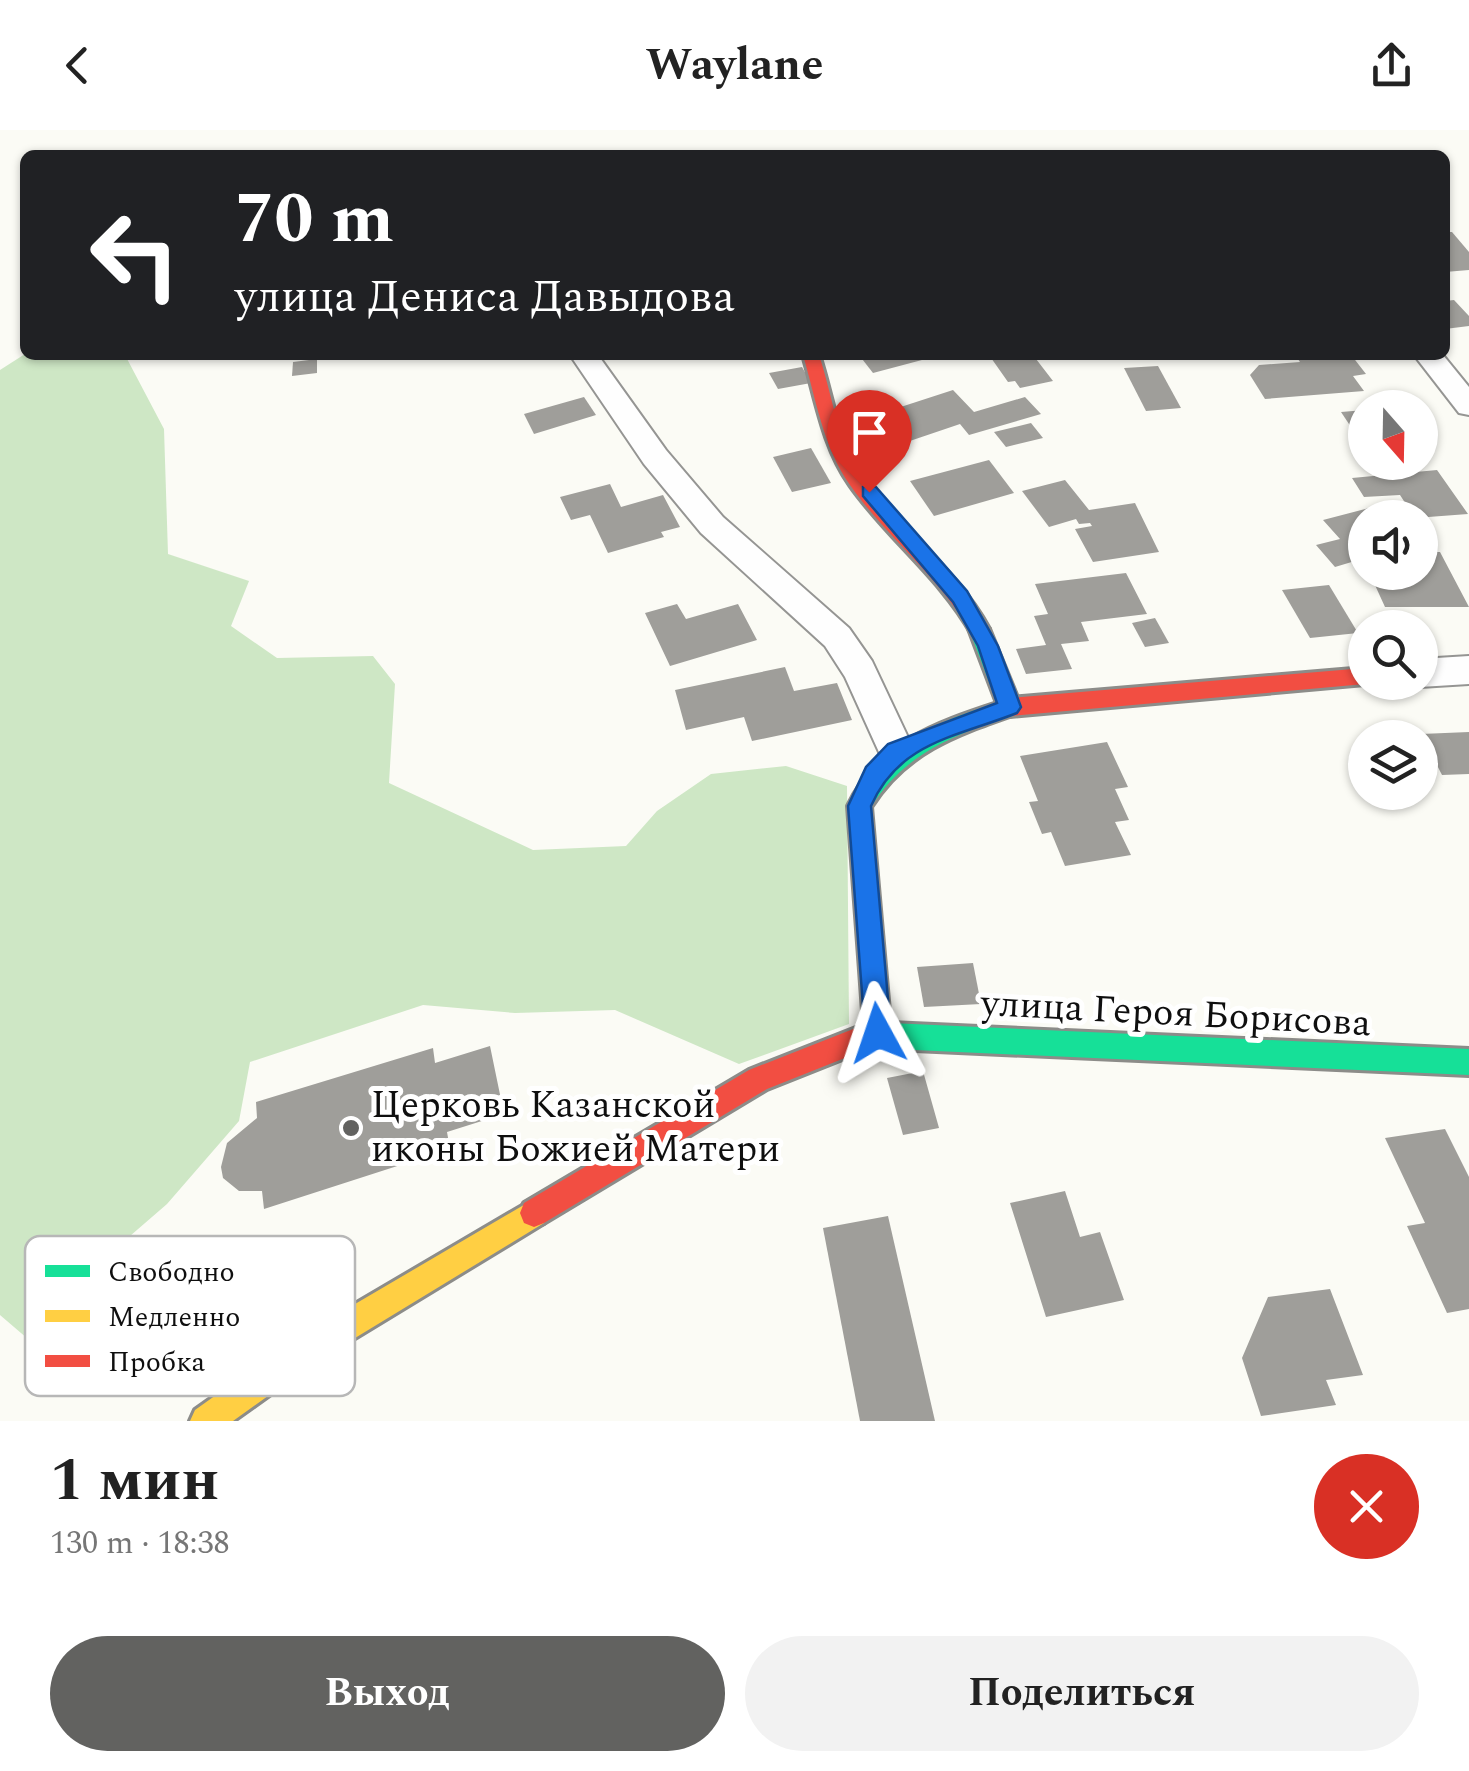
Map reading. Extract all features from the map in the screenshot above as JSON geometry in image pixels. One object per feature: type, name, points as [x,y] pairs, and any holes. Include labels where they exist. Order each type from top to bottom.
[{"type":"street","points":[[587,360],[655,457],[712,525],[837,637],[860,671],[896,750]]},
{"type":"street","points":[[812,360],[821,381],[823,416],[846,466],[960,596],[988,646],[1010,707]]},
{"type":"street","points":[[1432,360],[1469,406]]},
{"type":"street","points":[[1438,672],[1469,670]]},
{"type":"street","points":[[878,1033],[859,806],[874,773],[896,750],[1010,707],[1348,677]]},
{"type":"street","name":"улица Героя Борисова","points":[[355,1321],[758,1079],[878,1033],[1469,1062]]},
{"type":"street","name":"улица Героя Борисова","points":[[206,1421],[241,1396]]},
{"type":"green space","points":[[20,357],[128,360],[164,429],[168,554],[249,581],[231,626],[277,658],[373,656],[395,684],[389,783],[533,850],[626,846],[657,811],[711,774],[786,766],[847,786],[849,1024],[739,1064],[615,1010],[515,1013],[423,1005],[250,1062],[239,1121],[167,1204],[130,1236],[25,1236],[25,1336],[0,1315],[0,370]]},
{"type":"building","points":[[1450,232],[1469,252],[1469,270],[1450,272]]},
{"type":"building","points":[[1450,300],[1469,316],[1469,326],[1450,328]]},
{"type":"building","points":[[317,360],[317,373],[292,376],[293,362]]},
{"type":"building","points":[[863,360],[922,360],[873,373]]},
{"type":"building","points":[[993,360],[1037,360],[1053,381],[1020,388],[1015,381],[1008,382]]},
{"type":"building","points":[[1355,360],[1366,374],[1353,376],[1363,390],[1265,399],[1250,375],[1259,365]]},
{"type":"building","points":[[1158,366],[1181,408],[1146,411],[1124,368]]},
{"type":"building","points":[[802,367],[811,383],[778,389],[769,373]]},
{"type":"building","points":[[953,390],[974,412],[1025,397],[1041,414],[969,435],[960,424],[898,445],[873,416]]},
{"type":"building","points":[[584,397],[596,415],[534,434],[524,414]]},
{"type":"building","points":[[1031,423],[1043,438],[1006,447],[994,432]]},
{"type":"building","points":[[811,448],[831,483],[792,492],[773,457]]},
{"type":"building","points":[[989,460],[1014,493],[934,516],[910,481]]},
{"type":"building","points":[[1438,471],[1468,514],[1438,516],[1438,500],[1403,500],[1400,495],[1364,497],[1353,480],[1438,480]]},
{"type":"building","points":[[1065,480],[1089,510],[1135,503],[1159,552],[1093,562],[1075,529],[1092,526],[1090,523],[1079,524],[1076,519],[1049,527],[1022,491]]},
{"type":"building","points":[[610,484],[621,507],[663,495],[680,527],[661,532],[664,537],[608,553],[590,515],[571,520],[560,497]]},
{"type":"building","points":[[1348,513],[1348,563],[1335,567],[1316,545],[1340,539],[1323,520]]},
{"type":"building","points":[[1440,552],[1469,607],[1385,607],[1377,590],[1438,590]]},
{"type":"building","points":[[1126,573],[1147,614],[1081,622],[1089,641],[1061,644],[1072,669],[1026,674],[1016,649],[1046,645],[1034,616],[1048,614],[1035,584]]},
{"type":"building","points":[[1329,585],[1348,616],[1348,634],[1310,638],[1282,590]]},
{"type":"building","points":[[677,604],[686,619],[738,604],[757,640],[670,666],[645,613]]},
{"type":"building","points":[[1155,618],[1169,643],[1145,647],[1132,623]]},
{"type":"building","points":[[785,667],[794,691],[837,683],[852,720],[752,741],[744,717],[686,730],[675,690]]},
{"type":"building","points":[[1469,732],[1469,774],[1442,775],[1438,767],[1438,733]]},
{"type":"building","points":[[1107,742],[1128,787],[1115,789],[1129,820],[1115,822],[1131,855],[1065,866],[1051,832],[1042,834],[1029,802],[1038,801],[1020,756]]},
{"type":"building","points":[[973,963],[981,1004],[924,1007],[917,967]]},
{"type":"building","name":"Церковь Казанской иконы Божией Матери","points":[[490,1046],[504,1114],[447,1132],[450,1149],[264,1209],[262,1191],[239,1191],[223,1178],[221,1167],[227,1143],[257,1118],[256,1102],[433,1048],[435,1063]]},
{"type":"building","points":[[923,1071],[939,1128],[903,1135],[887,1078]]},
{"type":"building","points":[[1445,1129],[1469,1177],[1469,1309],[1447,1313],[1407,1226],[1425,1223],[1385,1138]]},
{"type":"building","points":[[1065,1191],[1080,1237],[1100,1232],[1124,1300],[1046,1317],[1010,1203]]},
{"type":"building","points":[[888,1216],[935,1421],[860,1421],[823,1228]]},
{"type":"building","points":[[1330,1289],[1363,1375],[1326,1380],[1336,1405],[1261,1416],[1242,1358],[1268,1297]]},
{"type":"traffic: fast","points":[[878,1033],[859,806],[889,766],[923,740],[1010,707],[979,629]]},
{"type":"traffic: fast","points":[[871,1035],[1469,1062]]},
{"type":"traffic: slow","points":[[355,1321],[534,1213]]},
{"type":"traffic: slow","points":[[206,1421],[241,1396]]},
{"type":"traffic: jam","points":[[812,360],[846,465],[886,517],[953,588],[979,629]]},
{"type":"traffic: jam","points":[[1010,707],[1348,677]]},
{"type":"traffic: jam","points":[[534,1213],[758,1079],[871,1035]]},
{"type":"place","name":"Церковь Казанской иконы Божией Матери","points":[[351,1128]]},
{"type":"route","points":[[869,492],[960,596],[988,646],[1010,707],[896,750],[874,773],[859,806],[878,1033]]}]
